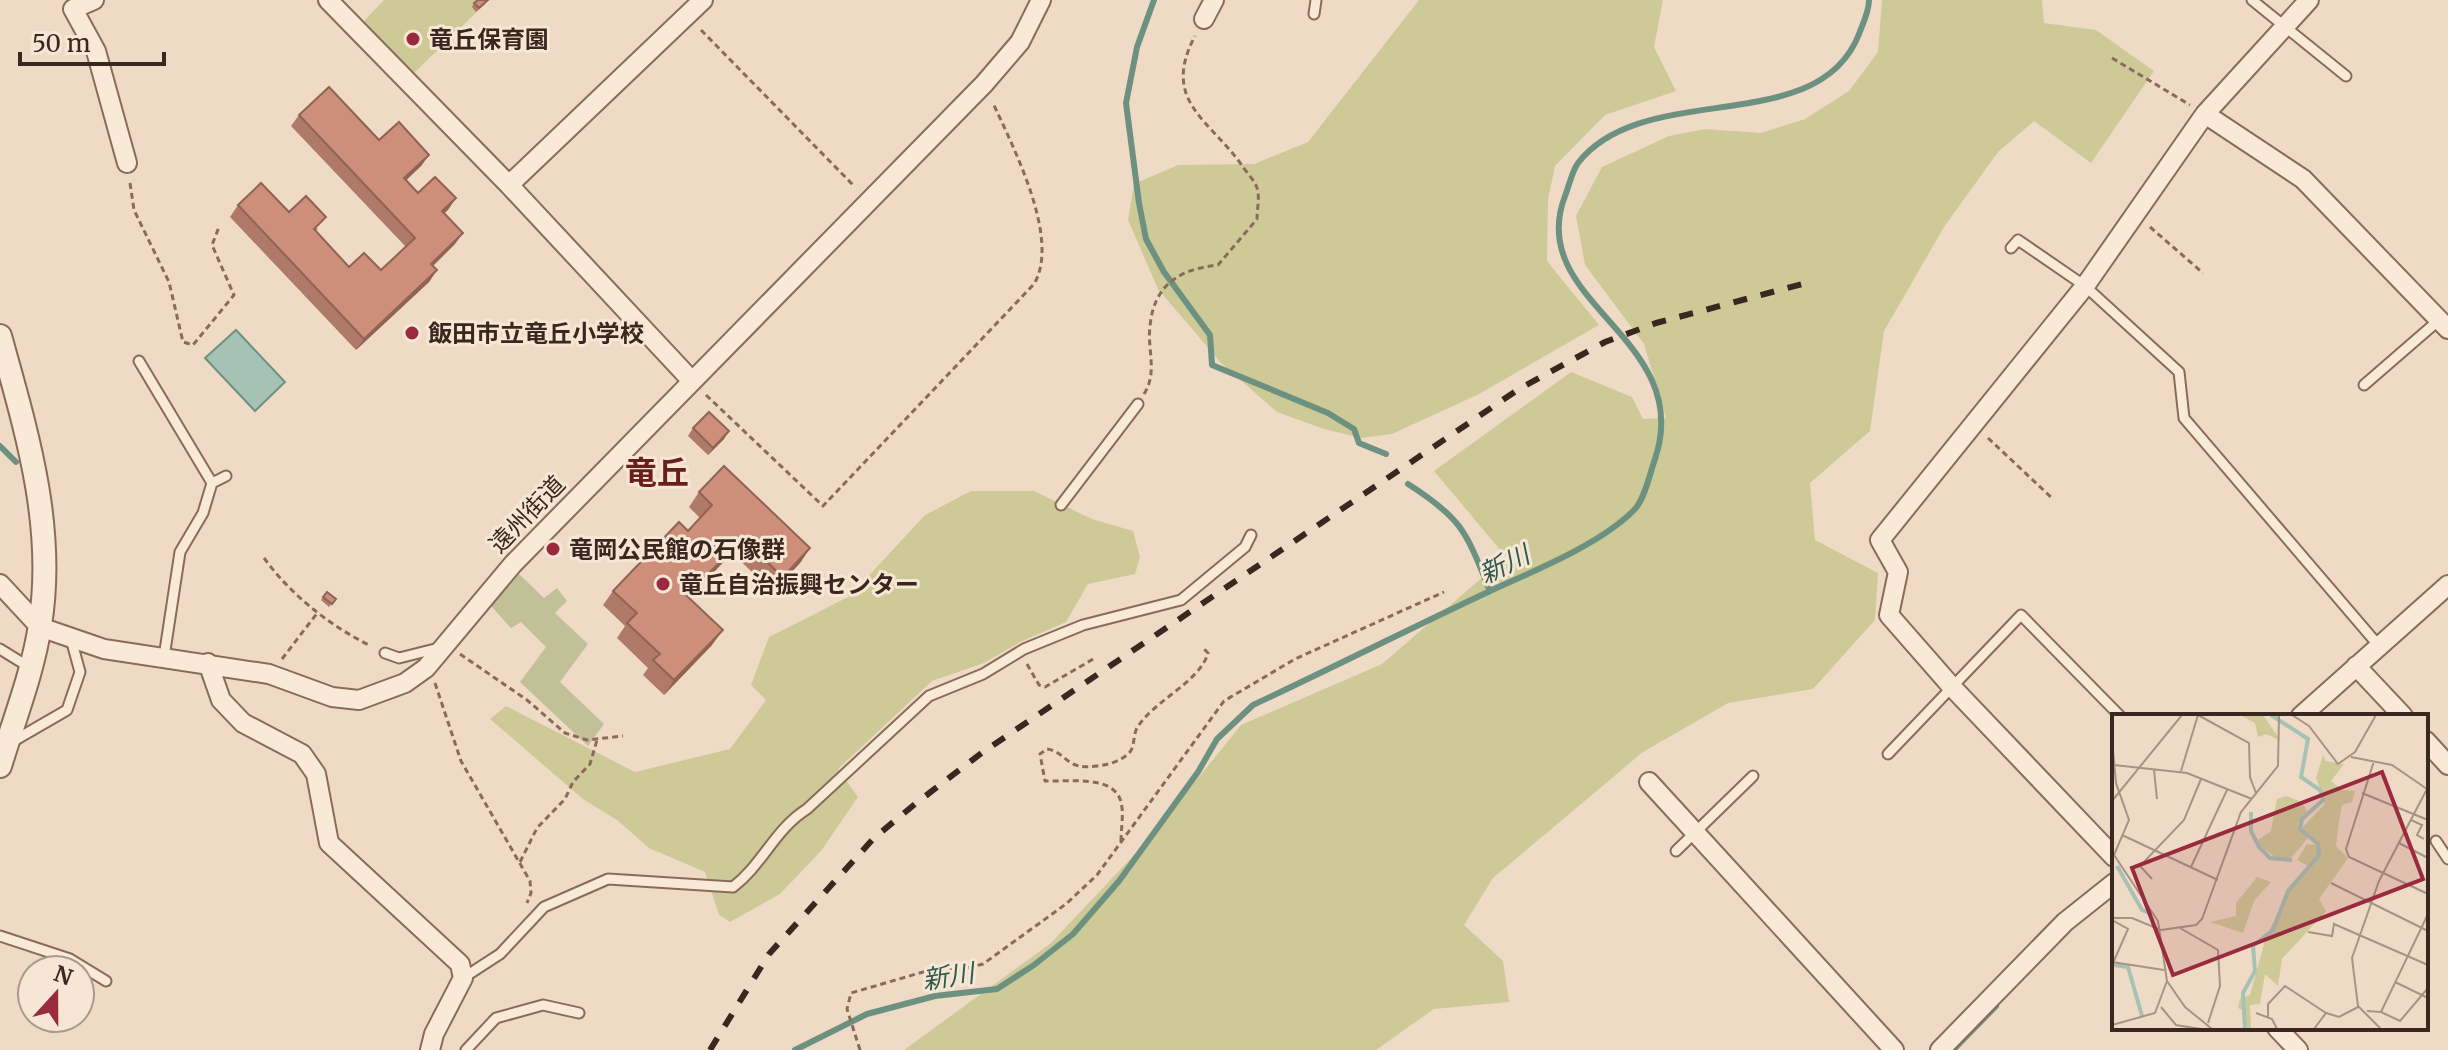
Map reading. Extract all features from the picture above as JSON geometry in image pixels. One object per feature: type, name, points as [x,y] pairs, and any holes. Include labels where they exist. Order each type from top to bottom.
[{"type":"street","points":[[94,0],[73,9],[96,51],[127,163]]},
{"type":"street","points":[[328,0],[509,185],[692,381]]},
{"type":"street","points":[[509,185],[703,0]]},
{"type":"street","name":"遠州街道","points":[[40,627],[104,649],[269,674],[332,697],[359,700],[405,683],[448,648],[513,564],[984,84],[1020,42],[1041,0]]},
{"type":"street","points":[[1204,19],[1214,0]]},
{"type":"street","points":[[2112,855],[1952,687],[1889,615],[1898,572],[1880,540],[2085,286],[2205,114],[2309,0]]},
{"type":"street","points":[[2205,114],[2303,179],[2444,324]]},
{"type":"street","points":[[0,336],[24,423],[43,528],[44,591],[40,627],[3,756]]},
{"type":"street","points":[[0,584],[40,627]]},
{"type":"street","points":[[2303,714],[2448,585]]},
{"type":"street","points":[[208,663],[221,700],[243,723],[302,754],[316,774],[329,843],[460,964],[463,978],[434,1034],[430,1050]]},
{"type":"street","points":[[2356,666],[2401,714]]},
{"type":"street","points":[[2428,743],[2448,765]]},
{"type":"street","points":[[1649,782],[1894,1050]]},
{"type":"street","points":[[1940,1050],[2065,922],[2112,885]]},
{"type":"street","points":[[2279,1030],[2298,1050]]},
{"type":"lane","points":[[1314,14],[1316,0]]},
{"type":"lane","points":[[2252,0],[2346,76]]},
{"type":"lane","points":[[2011,248],[2018,240],[2085,286],[2179,372],[2184,418],[2379,646]]},
{"type":"lane","points":[[2364,385],[2444,324]]},
{"type":"lane","points":[[139,361],[212,483]]},
{"type":"lane","points":[[1061,505],[1138,404]]},
{"type":"lane","points":[[164,657],[180,552],[203,513],[212,483],[226,476]]},
{"type":"lane","points":[[463,978],[500,954],[544,907],[608,879],[733,887],[753,872],[786,822],[807,809],[929,696],[983,674],[1014,655],[1083,625],[1181,600],[1245,547],[1251,535]]},
{"type":"lane","points":[[1888,754],[2021,615],[2118,714]]},
{"type":"lane","points":[[3,756],[67,710],[80,672],[71,639]]},
{"type":"lane","points":[[385,653],[399,658],[448,648]]},
{"type":"lane","points":[[0,649],[29,667]]},
{"type":"lane","points":[[1676,851],[1753,776]]},
{"type":"lane","points":[[2436,841],[2448,859]]},
{"type":"lane","points":[[0,936],[70,959],[106,981]]},
{"type":"lane","points":[[466,1050],[496,1018],[543,1005],[579,1013]]},
{"type":"path","points":[[686,16],[869,201]]},
{"type":"path","points":[[1138,404],[1150,385],[1153,356],[1150,326],[1164,287],[1184,270],[1218,265],[1257,219],[1257,188],[1235,155],[1199,119],[1186,95],[1182,65],[1204,19]]},
{"type":"path","points":[[2112,58],[2205,114]]},
{"type":"path","points":[[692,381],[823,506],[1034,284],[1042,270],[1033,190],[984,84]]},
{"type":"path","points":[[127,163],[134,210],[169,282],[183,342],[193,345],[234,295],[212,245],[219,227]]},
{"type":"path","points":[[2135,214],[2203,273]]},
{"type":"path","points":[[1974,424],[2053,499]]},
{"type":"path","points":[[264,558],[286,585],[337,628],[385,653]]},
{"type":"path","points":[[861,1049],[847,1009],[851,993],[896,978],[983,964],[1066,904],[1097,875],[1224,701],[1295,659],[1444,592]]},
{"type":"path","points":[[277,665],[318,612]]},
{"type":"path","points":[[448,648],[527,700],[565,733],[597,740],[623,736]]},
{"type":"path","points":[[1121,841],[1122,803],[1117,792],[1107,785],[1090,782],[1045,781],[1040,754],[1047,749],[1054,750],[1066,762],[1080,767],[1119,761],[1132,750],[1137,729],[1186,679],[1204,666],[1208,653],[1204,649]]},
{"type":"path","points":[[1014,655],[1025,661],[1039,685],[1045,687],[1095,658]]},
{"type":"path","points":[[426,668],[434,680],[461,761],[520,862],[531,893],[525,908]]},
{"type":"path","points":[[520,862],[537,828],[565,799],[573,782],[590,764],[597,740]]},
{"type":"shaded area","name":"竜丘保育園","points":[[384,0],[484,0],[486,3],[414,73],[363,22]]},
{"type":"shaded area","points":[[1419,0],[1663,0],[1654,47],[1676,91],[1605,115],[1555,166],[1548,199],[1547,261],[1599,325],[1477,395],[1392,434],[1361,438],[1277,412],[1221,363],[1158,289],[1128,220],[1134,184],[1178,165],[1254,164],[1308,142]]},
{"type":"shaded area","points":[[1882,0],[2042,0],[2044,23],[2096,30],[2154,71],[2091,163],[2034,121],[1998,152],[1944,227],[1884,331],[1870,431],[1810,483],[1815,540],[1878,573],[1875,620],[1813,689],[1728,703],[1643,752],[1493,878],[1464,925],[1503,961],[1509,1002],[1434,1009],[1376,1050],[904,1050],[1051,943],[1149,839],[1241,725],[1382,664],[1506,557],[1434,471],[1571,372],[1632,397],[1643,419],[1666,418],[1644,344],[1585,265],[1576,216],[1602,167],[1669,136],[1705,129],[1761,133],[1805,119],[1849,91],[1878,52]]},
{"type":"shaded area","points":[[236,330],[285,382],[255,411],[205,358]]},
{"type":"shaded area","points":[[971,491],[1034,491],[1092,519],[1133,531],[1140,557],[1135,574],[1088,584],[1066,622],[1020,642],[984,663],[932,681],[838,769],[858,797],[821,851],[780,894],[730,922],[719,915],[705,872],[649,848],[617,820],[583,799],[490,719],[506,706],[635,772],[730,749],[766,700],[751,685],[769,637],[850,596],[925,515]]},
{"type":"shaded area","points":[[519,574],[544,598],[557,588],[567,601],[555,613],[588,644],[560,682],[604,724],[588,746],[520,682],[546,647],[521,622],[511,628],[491,606]]},
{"type":"building","points":[[488,0],[479,8],[474,3]]},
{"type":"building","points":[[329,87],[379,140],[399,122],[429,155],[404,178],[418,193],[435,177],[456,198],[442,211],[463,233],[431,264],[437,270],[364,339],[238,205],[261,183],[289,212],[306,196],[326,217],[314,229],[349,267],[364,253],[381,270],[415,238],[299,115]]},
{"type":"building","points":[[709,412],[729,431],[713,448],[693,428]]},
{"type":"building","name":"竜丘自治振興センター","points":[[724,466],[810,548],[783,577],[742,539],[687,596],[723,630],[674,680],[653,660],[660,654],[627,623],[637,613],[613,591],[679,522],[688,531],[712,505],[699,492]]},
{"type":"building","points":[[327,592],[336,599],[332,604],[323,597]]},
{"type":"waterway","points":[[1154,0],[1137,47],[1126,103],[1146,239],[1164,272],[1210,335],[1212,365],[1328,413],[1354,429],[1359,443],[1386,454]]},
{"type":"waterway","name":"新川","points":[[795,1050],[867,1014],[935,996],[997,989],[1073,934],[1119,881],[1198,772],[1217,739],[1253,705],[1565,556],[1604,534],[1635,509],[1655,459],[1661,417],[1652,381],[1634,350],[1586,294],[1568,265],[1559,233],[1565,196],[1574,170],[1607,137],[1644,122],[1769,99],[1807,87],[1838,66],[1859,34],[1869,0]]},
{"type":"waterway","points":[[0,446],[16,462]]},
{"type":"waterway","points":[[1408,484],[1441,507],[1461,528],[1490,591]]},
{"type":"waterway","points":[[1953,1050],[1996,1006]]},
{"type":"railway","points":[[710,1050],[769,954],[874,838],[983,752],[1519,389],[1605,342],[1656,323],[1806,283]]},
{"type":"place","name":"竜丘保育園","points":[[413,39]]},
{"type":"place","name":"飯田市立竜丘小学校","points":[[412,333]]},
{"type":"place","name":"竜岡公民館の石像群","points":[[553,549]]},
{"type":"place","name":"竜丘自治振興センター","points":[[663,584]]},
{"type":"district","name":"竜丘","points":[[657,473]]}]
